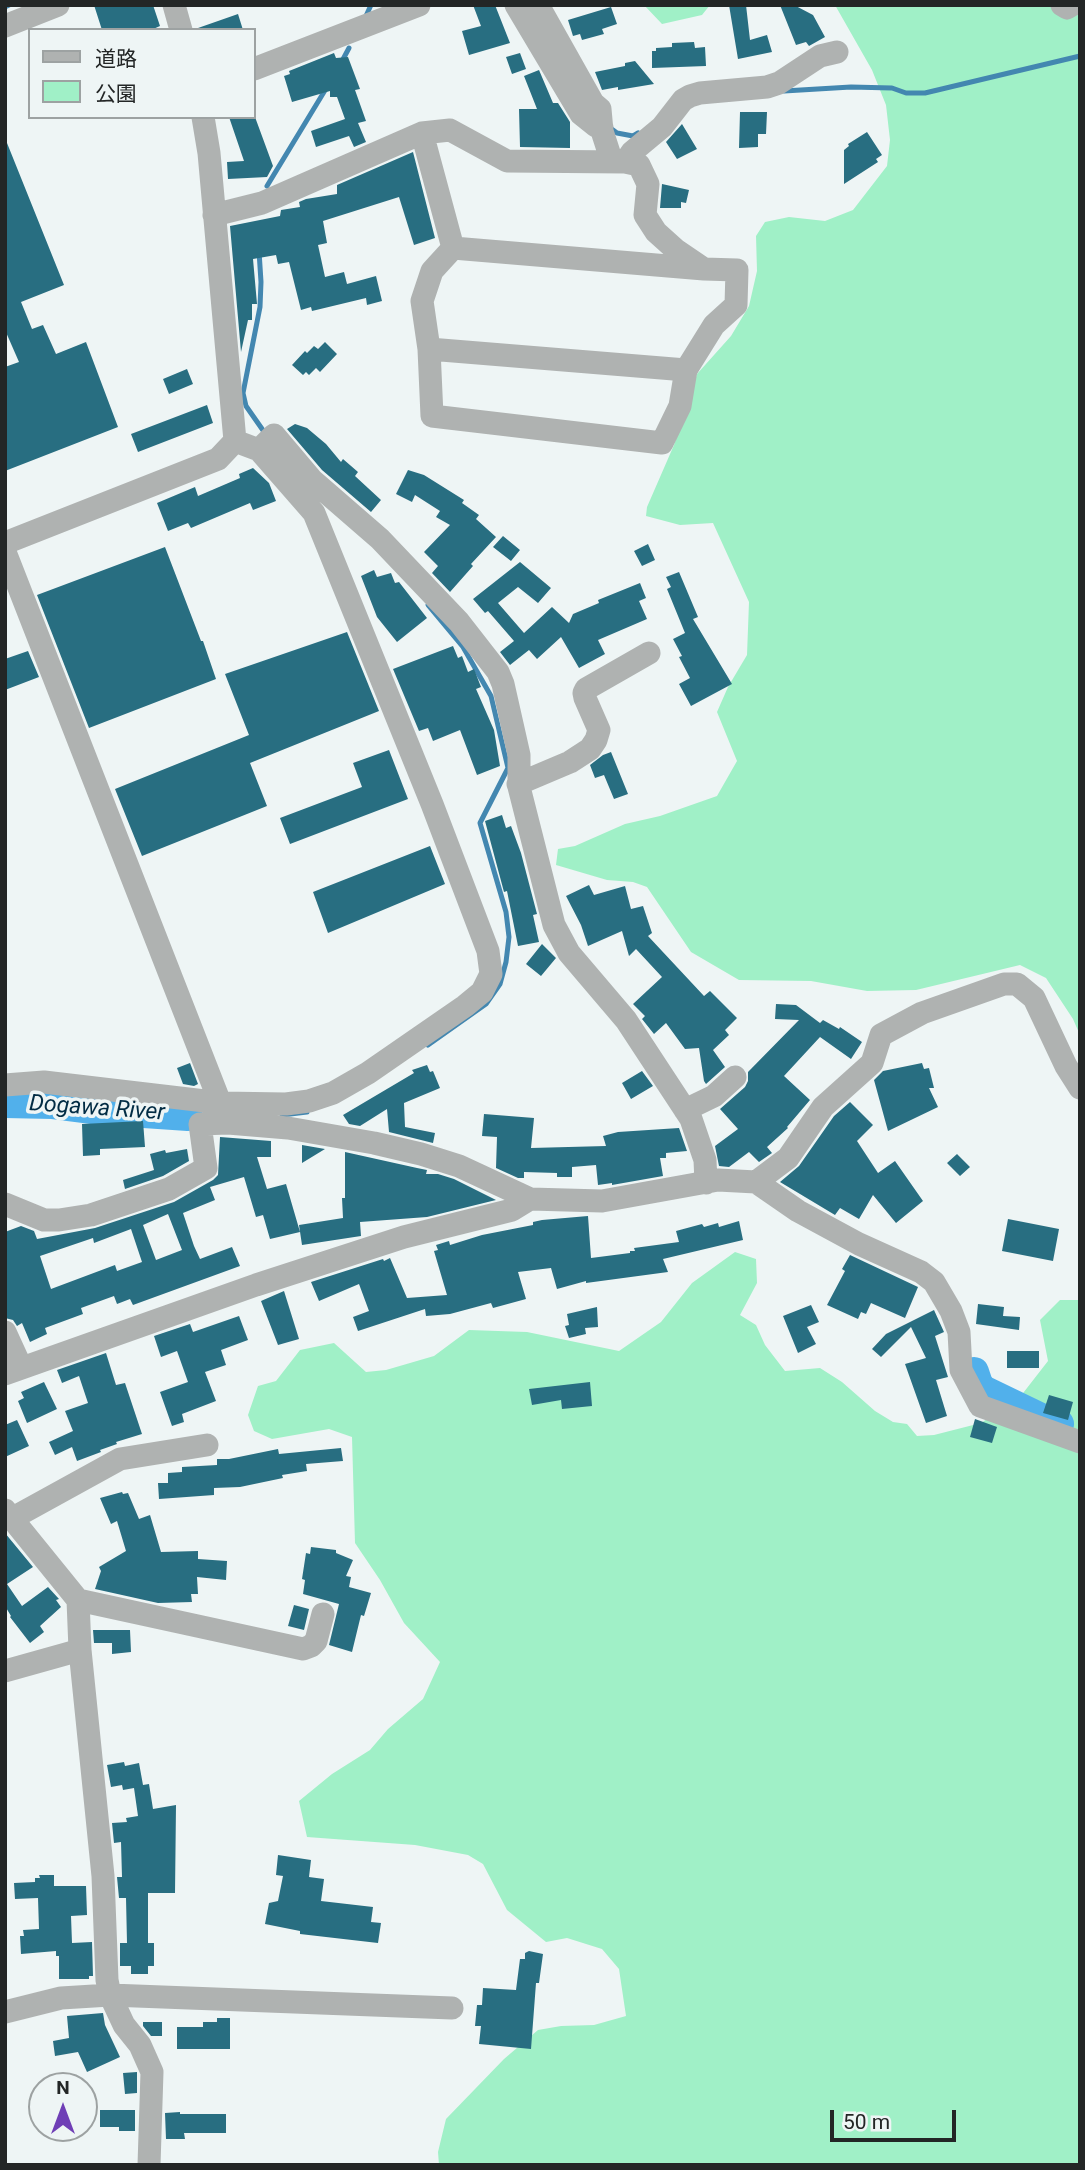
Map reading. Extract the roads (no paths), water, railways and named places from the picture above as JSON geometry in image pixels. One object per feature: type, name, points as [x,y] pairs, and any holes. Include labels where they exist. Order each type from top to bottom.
[{"type":"street","points":[[5,26],[58,5]]},
{"type":"street","points":[[174,5],[180,28]]},
{"type":"street","points":[[256,68],[419,5]]},
{"type":"street","points":[[516,5],[581,114],[596,126],[602,127]]},
{"type":"street","points":[[538,5],[593,103],[600,109],[602,127],[619,162]]},
{"type":"street","points":[[1062,5],[1067,8],[1072,5]]},
{"type":"street","points":[[619,162],[662,127],[679,106],[700,93],[767,87],[779,83],[820,56],[837,51]]},
{"type":"street","points":[[5,543],[218,459],[235,441],[203,119]]},
{"type":"street","points":[[214,215],[262,204],[422,132],[450,130],[507,161],[619,162],[639,165],[648,184],[645,215],[650,224],[676,250],[705,269]]},
{"type":"street","points":[[422,132],[453,248]]},
{"type":"street","points":[[453,248],[737,270],[736,305],[714,325],[686,370],[680,406],[662,443],[432,416],[429,349],[422,301],[432,271],[453,248]]},
{"type":"street","points":[[429,349],[686,370]]},
{"type":"street","points":[[259,450],[274,435],[312,480],[380,539],[459,622],[490,662],[503,684],[519,755],[519,784],[554,925],[569,953],[626,1020],[691,1119],[705,1160],[706,1183]]},
{"type":"street","points":[[5,1204],[44,1220],[59,1220],[91,1215],[169,1189],[206,1168],[200,1124],[225,1113],[309,1101],[333,1093],[368,1073],[465,1006],[482,992],[491,974],[488,951],[432,804],[314,513],[259,450],[235,441]]},
{"type":"street","points":[[5,552],[225,1113]]},
{"type":"street","points":[[519,784],[570,762],[590,749],[599,730],[585,698],[586,689],[649,653]]},
{"type":"street","points":[[756,1182],[788,1158],[822,1107],[872,1063],[881,1035],[922,1013],[1004,984],[1017,984],[1034,998],[1066,1066],[1080,1088]]},
{"type":"street","points":[[685,1110],[714,1096],[735,1077]]},
{"type":"street","points":[[5,1085],[44,1082],[225,1113],[421,1154],[458,1166],[530,1199],[602,1201],[718,1180],[756,1182],[798,1211],[859,1244],[921,1272],[934,1282],[951,1311],[959,1332],[961,1370],[980,1406],[1080,1442]]},
{"type":"street","points":[[5,1332],[13,1370],[379,1245],[512,1210],[530,1199]]},
{"type":"street","points":[[149,2165],[152,2073],[140,2045],[124,2025],[110,1995],[107,1980],[103,1876],[80,1650],[78,1600],[8,1515],[120,1459],[207,1445]]},
{"type":"street","points":[[78,1600],[303,1649],[316,1641],[323,1614]]},
{"type":"street","points":[[5,1671],[80,1650]]},
{"type":"street","points":[[5,2012],[61,1998],[110,1995],[452,2008]]},
{"type":"waterway","points":[[5,7],[9,5]]},
{"type":"waterway","points":[[366,16],[371,5]]},
{"type":"waterway","points":[[341,63],[349,48]]},
{"type":"waterway","points":[[784,91],[851,87],[892,88],[906,93],[925,93],[1080,56]]},
{"type":"waterway","points":[[267,186],[327,87]]},
{"type":"waterway","points":[[609,127],[617,133],[633,136],[638,133]]},
{"type":"waterway","points":[[259,251],[260,307],[243,393],[246,406],[267,436]]},
{"type":"waterway","points":[[428,605],[463,647],[491,696],[508,768],[480,823],[506,912],[509,937],[500,984],[486,1004],[428,1045]]},
{"type":"waterway","name":"Dogawa River","points":[[5,1103],[53,1104],[188,1116]]},
{"type":"waterway","points":[[282,1115],[307,1112]]},
{"type":"waterway","name":"Dogawa River","points":[[974,1372],[983,1390],[1059,1424]]}]
